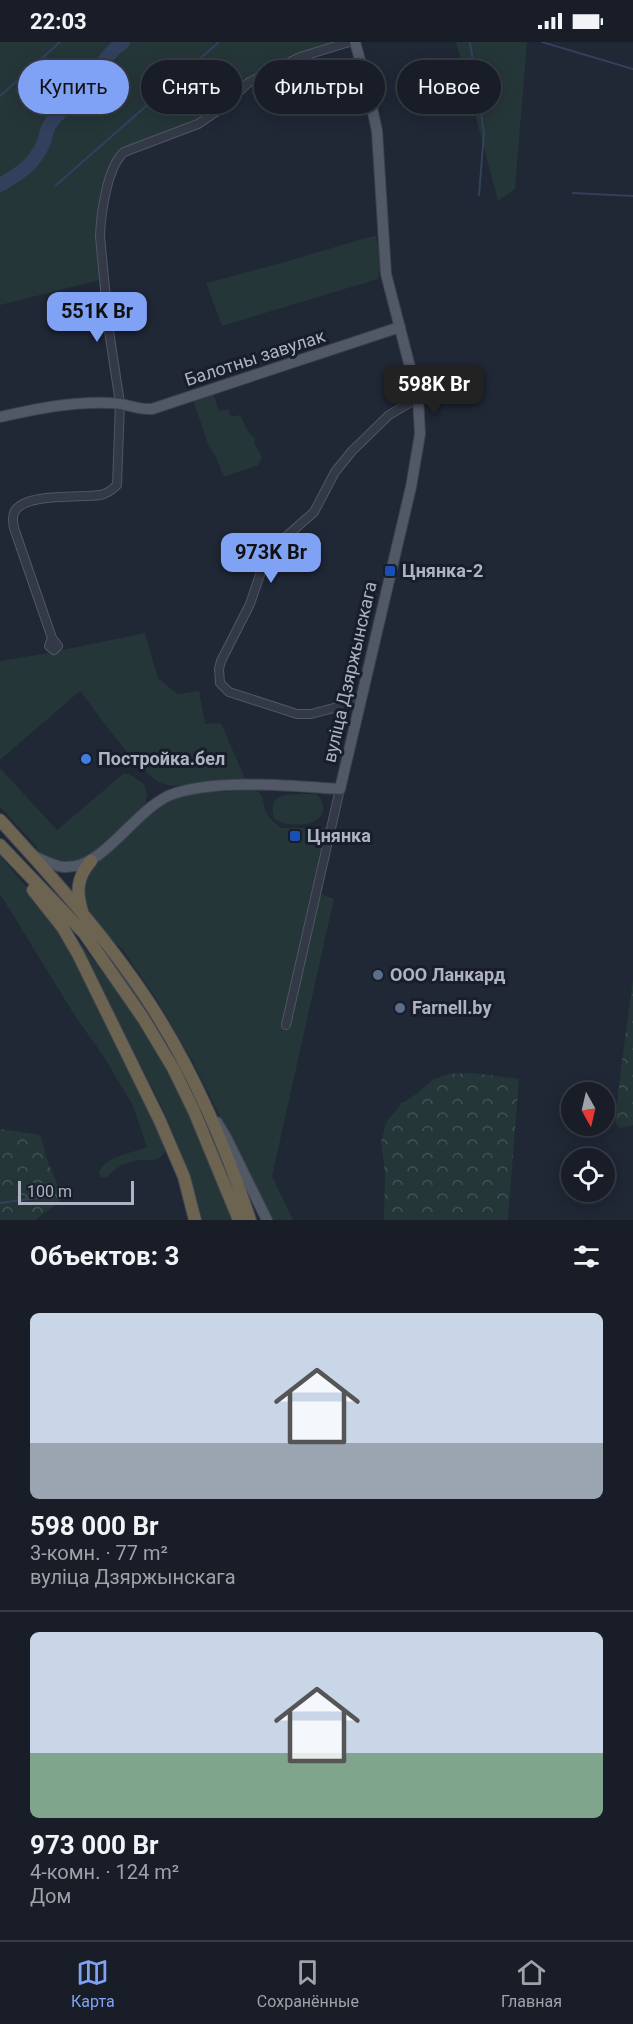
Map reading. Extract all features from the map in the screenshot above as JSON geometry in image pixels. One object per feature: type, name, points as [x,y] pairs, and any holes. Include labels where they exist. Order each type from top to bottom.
[{"type":"highway","points":[[0,820],[82,912],[150,1005],[201,1097],[241,1192],[250,1220]]},
{"type":"highway","points":[[0,845],[84,933],[143,1018],[173,1068],[194,1112],[239,1220]]},
{"type":"highway","points":[[0,850],[63,928],[78,954],[160,1121],[184,1177],[195,1220]]},
{"type":"highway","points":[[82,912],[78,887],[83,871],[91,861]]},
{"type":"main road","name":"вуліца Дзяржынскага","points":[[340,789],[418,452],[420,434],[418,398],[386,274],[377,131],[355,42]]},
{"type":"main road","name":"Балотны завулак","points":[[0,417],[69,404],[120,403],[145,410],[161,407],[399,327]]},
{"type":"main road","points":[[32,855],[63,867],[91,861],[147,810],[165,797],[177,792],[240,786],[340,789]]},
{"type":"main road","points":[[201,1097],[226,1137],[267,1220]]},
{"type":"street","points":[[52,638],[14,528],[13,518],[14,511],[20,506],[44,498],[101,495],[117,485],[120,403],[109,331],[100,236],[100,221],[113,167],[118,157],[124,152],[198,124],[223,107],[248,83],[300,57],[349,42]]},
{"type":"street","points":[[360,706],[349,704],[311,714],[297,714],[229,692],[220,683],[219,669],[250,604],[262,566],[272,549],[314,512],[340,465],[371,431],[389,415],[418,398]]},
{"type":"street","name":"вуліца Дзяржынскага","points":[[286,1025],[340,789]]},
{"type":"green space","points":[[0,42],[349,42],[303,60],[254,60],[254,81],[242,90],[242,60],[141,60],[141,114],[211,114],[198,124],[118,157],[100,221],[104,279],[0,305]]},
{"type":"green space","points":[[456,42],[527,42],[515,189],[498,201],[475,114],[501,114],[501,60],[461,60]]},
{"type":"green space","points":[[376,236],[381,261],[378,279],[222,326],[206,283]]},
{"type":"green space","points":[[213,393],[219,411],[229,409],[231,417],[240,415],[249,433],[255,438],[254,443],[262,457],[258,465],[224,477],[209,447],[194,403],[195,398]]},
{"type":"green space","points":[[145,633],[158,678],[177,694],[199,691],[205,724],[221,723],[245,779],[175,786],[158,782],[124,749],[80,691],[0,760],[0,661]]},
{"type":"green space","points":[[0,768],[57,830],[123,774],[129,774],[144,784],[147,796],[145,804],[95,858],[167,803],[195,793],[254,790],[261,794],[268,816],[281,828],[331,828],[315,892],[334,899],[272,1176],[293,1220],[271,1220],[192,1060],[157,1000],[123,950],[82,912],[79,865],[32,855],[37,847],[0,807]]},
{"type":"green space","points":[[292,794],[315,794],[323,805],[322,813],[312,822],[296,825],[280,822],[274,818],[272,809],[278,798]]},
{"type":"green space","points":[[0,855],[47,914],[99,1006],[166,1148],[160,1158],[130,1162],[117,1168],[106,1178],[101,1177],[99,1173],[102,1167],[113,1159],[147,1147],[133,1106],[0,894]]},
{"type":"green space","points":[[76,937],[135,1015],[166,1064],[194,1121],[234,1220],[202,1220],[186,1164],[163,1110],[100,990]]},
{"type":"green space","points":[[633,979],[633,1125],[620,1128],[615,1123]]},
{"type":"green space","points":[[473,1073],[519,1079],[508,1220],[384,1220],[385,1173],[381,1142],[386,1123],[401,1104],[432,1080],[448,1074]]},
{"type":"green space","points":[[0,1129],[40,1135],[60,1200],[36,1220],[0,1220]]},
{"type":"waterway","points":[[0,96],[60,42]]},
{"type":"waterway","points":[[0,185],[20,173],[30,163],[44,142],[52,121],[81,94],[106,58],[123,42]]},
{"type":"waterway","points":[[55,186],[219,42]]},
{"type":"waterway","points":[[470,42],[484,133],[479,195]]},
{"type":"waterway","points":[[542,42],[633,69]]},
{"type":"waterway","points":[[573,193],[633,196]]},
{"type":"waterway","points":[[0,1203],[37,1198]]},
{"type":"place","name":"Цнянка-2","points":[[390,571]]},
{"type":"place","name":"Постройка.бел","points":[[86,759]]},
{"type":"place","name":"Цнянка","points":[[295,836]]},
{"type":"place","name":"ООО Ланкард","points":[[378,975]]},
{"type":"place","name":"Farnell.by","points":[[400,1008]]}]
